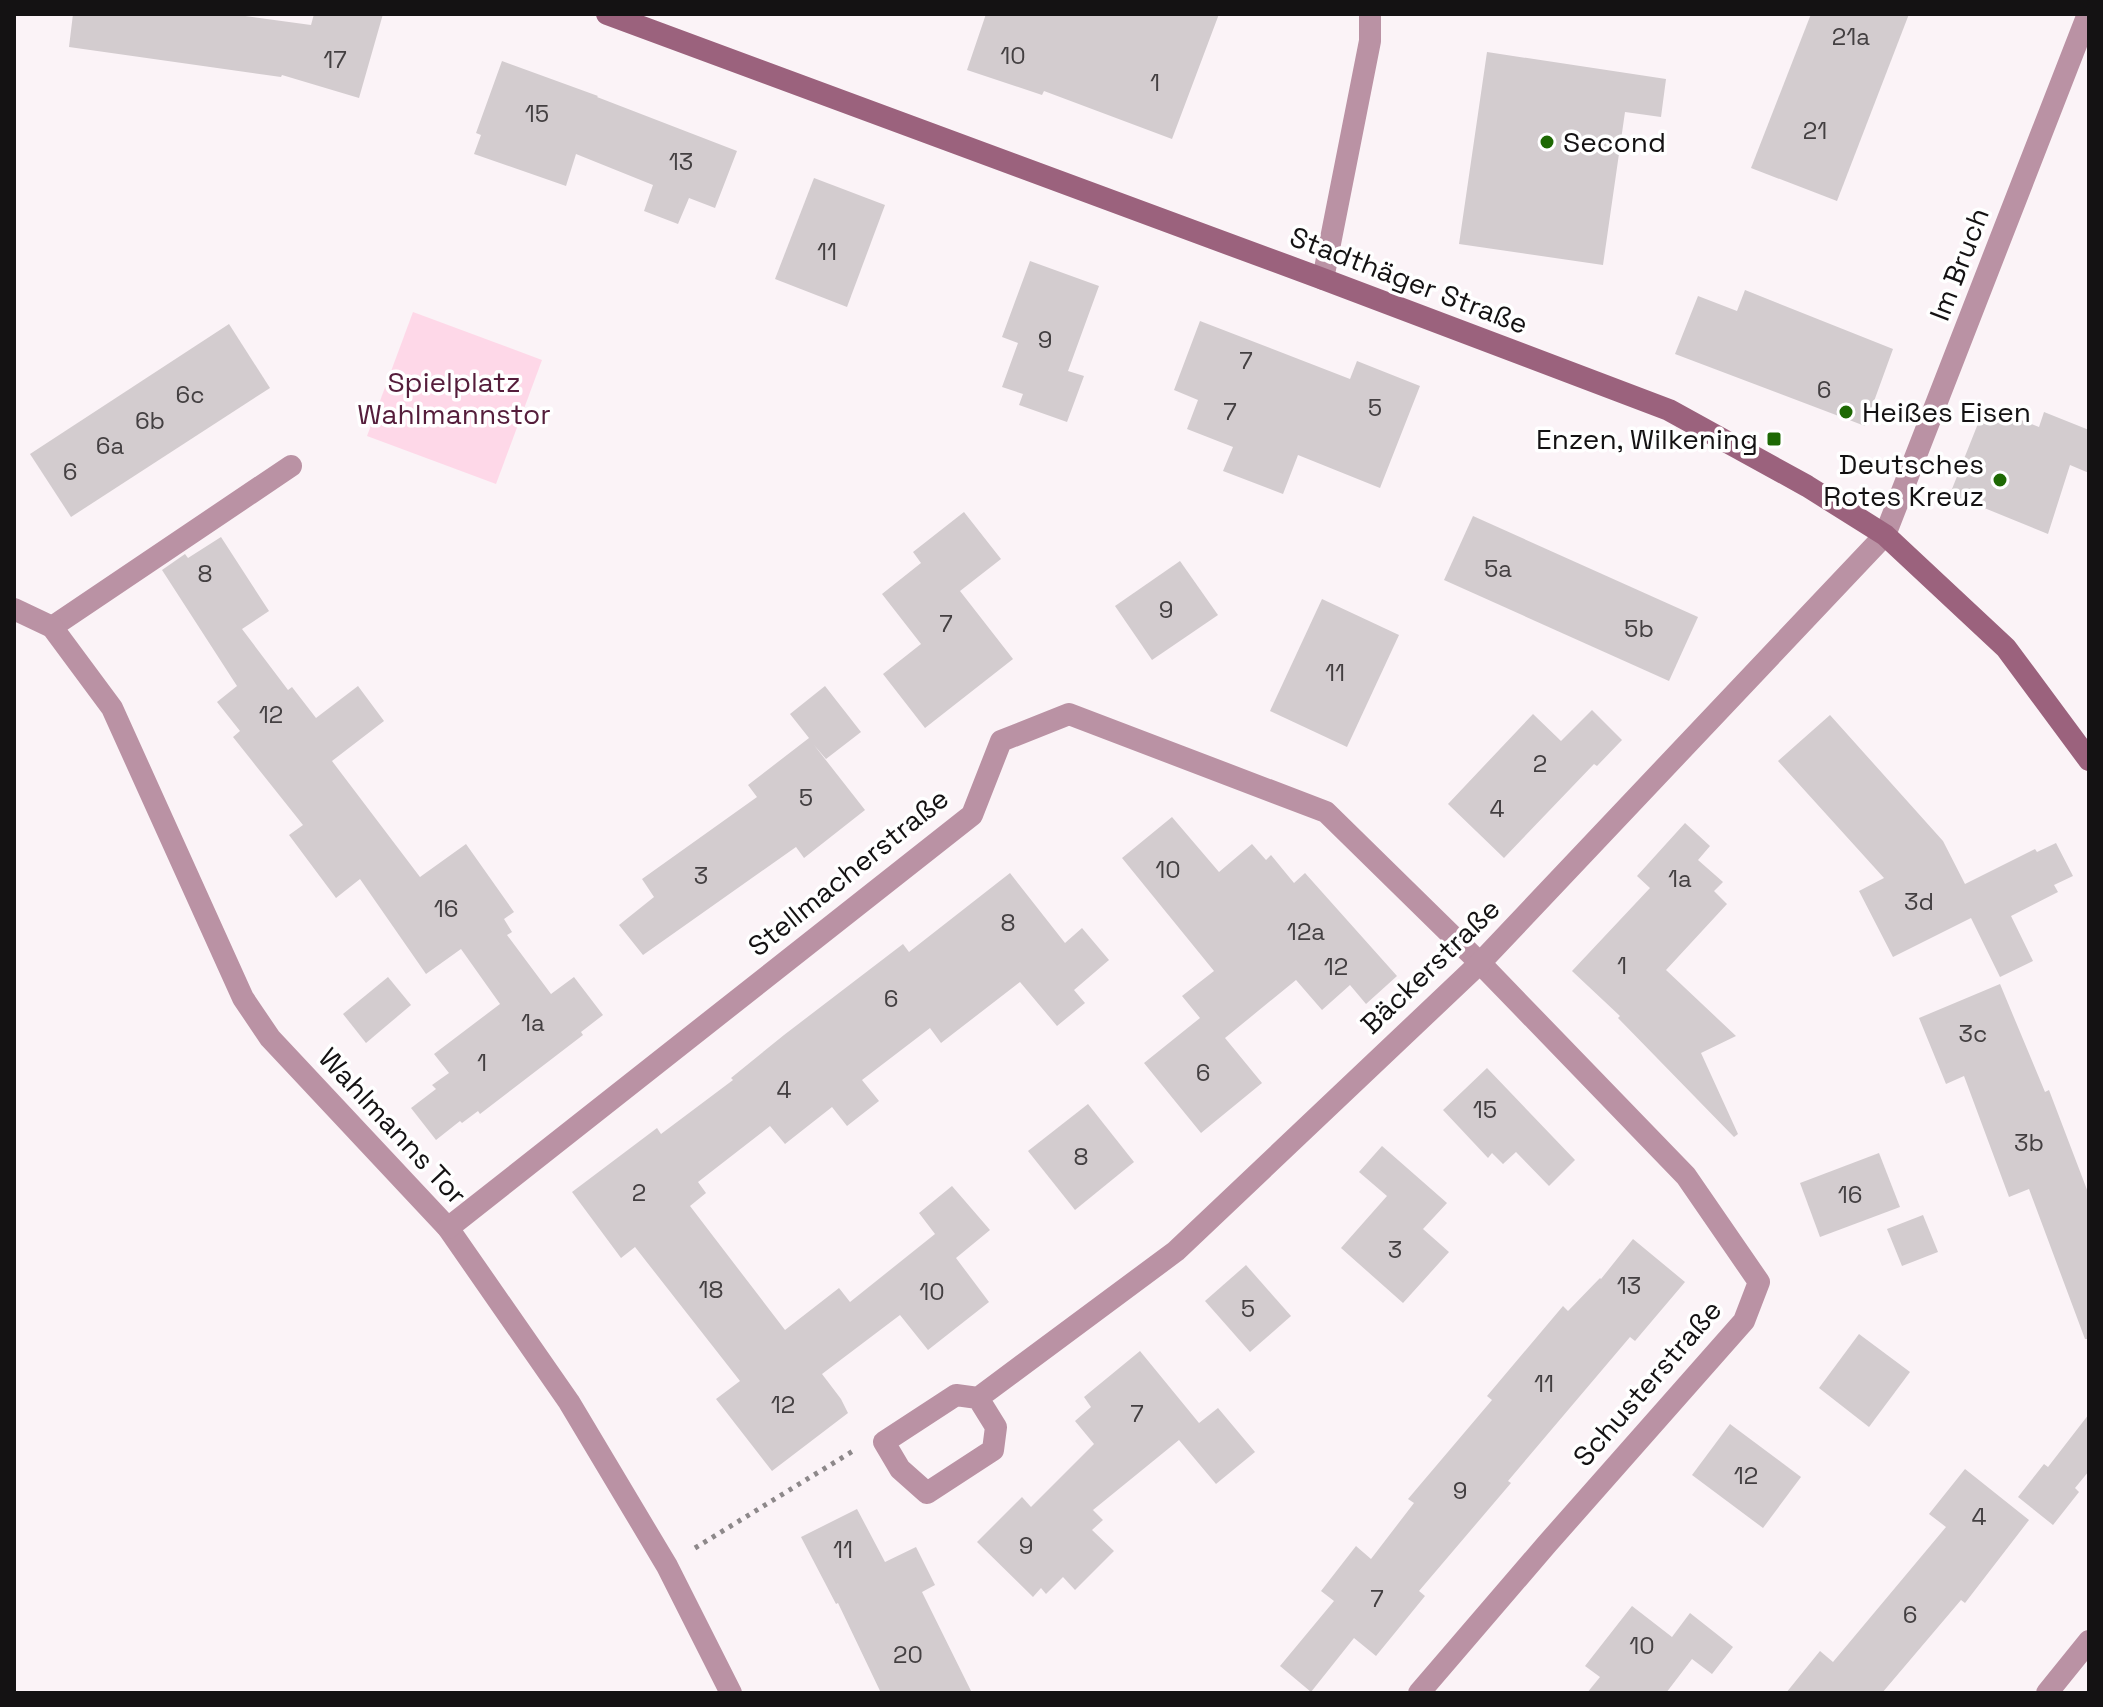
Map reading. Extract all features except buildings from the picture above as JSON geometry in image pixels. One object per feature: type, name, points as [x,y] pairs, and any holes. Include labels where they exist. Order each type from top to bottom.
[{"type":"main road","name":"Stadthäger Straße","points":[[607,14],[1669,410],[1807,486],[1885,535],[2006,648],[2089,760]]},
{"type":"street","points":[[1323,279],[1370,41],[1370,14]]},
{"type":"street","name":"Im Bruch","points":[[1885,535],[2088,14]]},
{"type":"street","points":[[52,627],[291,466]]},
{"type":"street","name":"Bäckerstraße","points":[[884,1442],[956,1395],[978,1398],[1176,1251],[1480,963],[1885,535]]},
{"type":"street","name":"Wahlmanns Tor","points":[[14,609],[52,627],[112,708],[243,998],[270,1038],[448,1228],[569,1402],[667,1566],[731,1693]]},
{"type":"street","name":"Stellmacherstraße","points":[[448,1228],[972,815],[1001,741],[1069,714],[1326,812],[1480,963]]},
{"type":"street","name":"Schusterstraße","points":[[1419,1693],[1744,1321],[1759,1282],[1686,1176],[1480,963]]},
{"type":"street","points":[[884,1442],[900,1469],[927,1493],[993,1450],[996,1427],[978,1398]]},
{"type":"street","points":[[2047,1693],[2089,1641]]},
{"type":"path","points":[[667,1566],[868,1442],[884,1442]]},
{"type":"green space","name":"Spielplatz Wahlmannstor","points":[[413,312],[542,360],[496,484],[367,436]]},
{"type":"place","name":"Second","points":[[1547,142]]},
{"type":"place","name":"Heißes Eisen","points":[[1846,412]]},
{"type":"place","name":"Enzen, Wilkening","points":[[1774,439]]},
{"type":"place","name":"Deutsches Rotes Kreuz","points":[[2000,480]]}]
